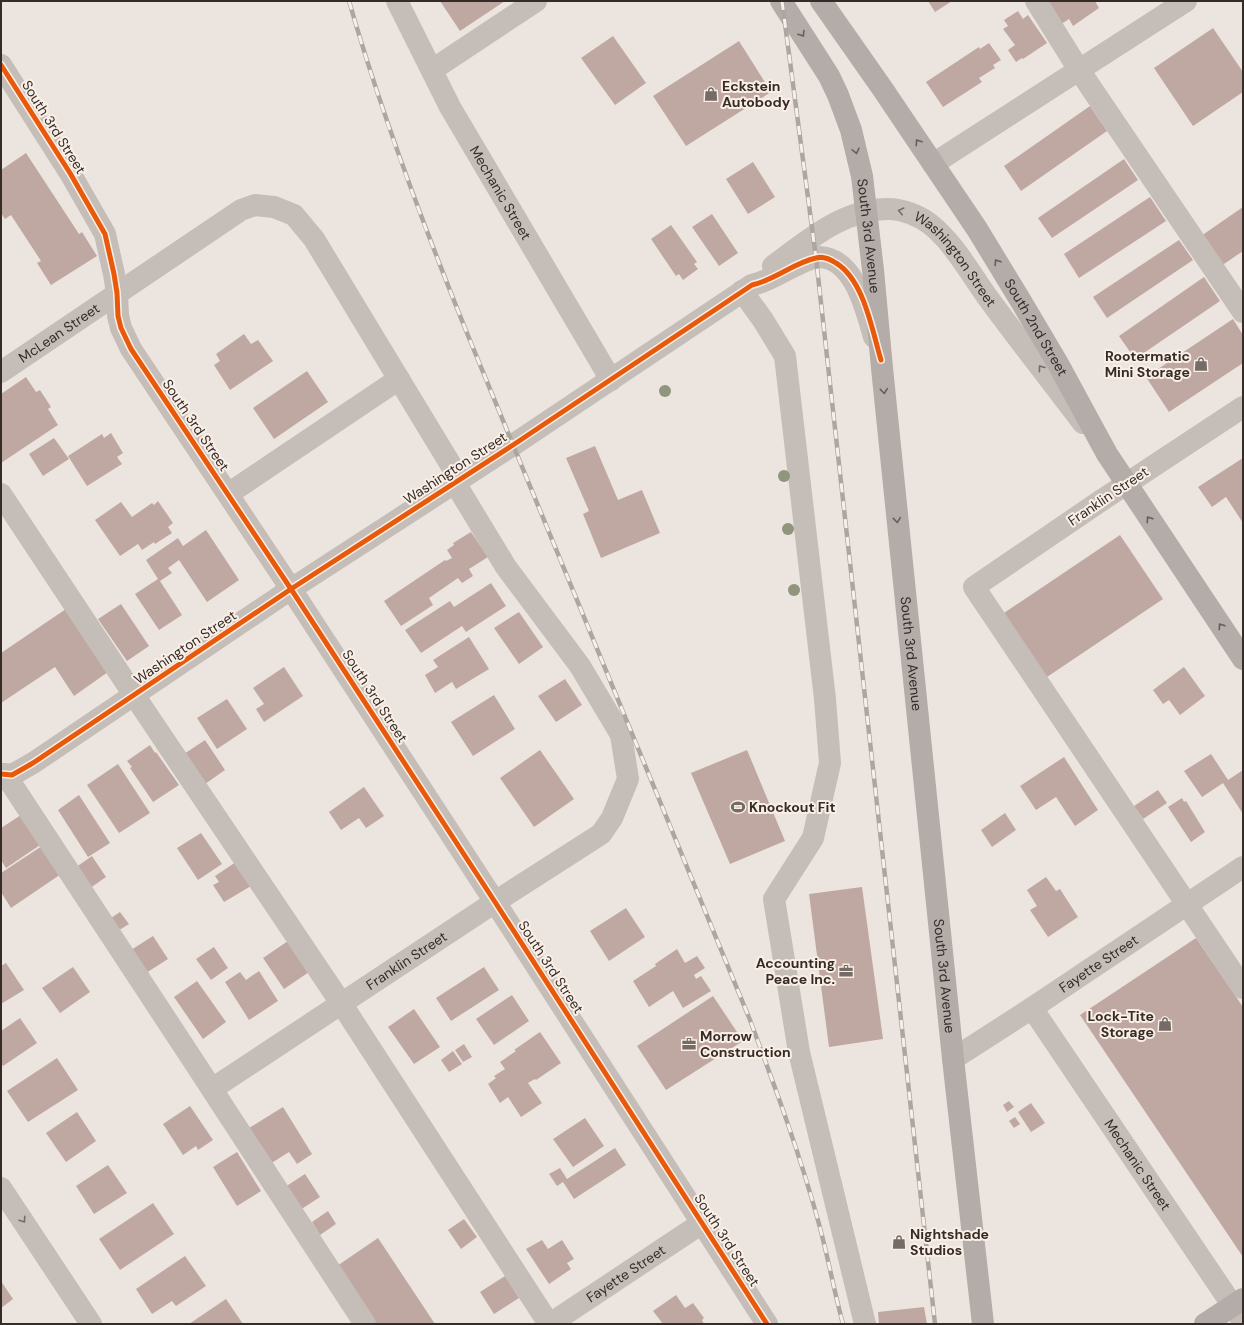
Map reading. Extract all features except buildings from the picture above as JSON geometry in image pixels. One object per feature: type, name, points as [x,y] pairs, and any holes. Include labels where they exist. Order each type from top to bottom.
[{"type":"main road","name":"South 3rd Avenue","points":[[781,1],[829,76],[838,95],[851,130],[862,176],[873,270],[953,1059],[983,1324]]},
{"type":"main road","name":"South 2nd Street","points":[[821,1],[977,229],[1057,362],[1106,454],[1243,659]]},
{"type":"main road","points":[[1205,1324],[1239,1309]]},
{"type":"street","name":"Mechanic Street","points":[[398,1],[450,107],[611,380]]},
{"type":"street","points":[[432,70],[536,1]]},
{"type":"street","points":[[1036,1],[1079,70],[1243,312]]},
{"type":"street","points":[[933,164],[1186,1]]},
{"type":"street","name":"South 3rd Street","points":[[1,65],[70,173],[105,234],[117,293],[118,316],[121,328],[131,350],[292,589],[767,1324]]},
{"type":"street","name":"McLean Street","points":[[1,372],[241,210],[255,205],[274,207],[294,215],[314,239],[399,379],[506,567],[580,666],[621,735],[628,780],[612,818],[601,834]]},
{"type":"street","name":"Washington Street","points":[[3,774],[12,774],[33,763],[292,589],[611,380],[747,288],[756,278],[822,230],[835,223],[866,212],[888,209],[900,210],[923,220],[946,239],[989,299],[1106,454]]},
{"type":"street","name":"Washington Street","points":[[747,288],[764,282],[799,264],[816,258],[830,259],[842,267],[857,286],[866,308],[881,360]]},
{"type":"street","points":[[747,288],[763,320],[785,356],[825,699],[830,764],[813,838],[774,899],[799,1052],[865,1324]]},
{"type":"street","points":[[228,494],[399,379]]},
{"type":"street","name":"Franklin Street","points":[[1186,904],[974,587],[1243,406]]},
{"type":"street","points":[[1,494],[341,1004],[549,1324]]},
{"type":"street","points":[[3,774],[212,1089],[365,1324]]},
{"type":"street","name":"Franklin Street","points":[[212,1089],[495,902],[601,834]]},
{"type":"street","name":"Fayette Street","points":[[953,1059],[1243,867]]},
{"type":"street","points":[[1186,904],[1243,988]]},
{"type":"street","name":"Mechanic Street","points":[[1032,1008],[1239,1309]]},
{"type":"street","points":[[1,1188],[91,1324]]},
{"type":"street","name":"Fayette Street","points":[[549,1324],[702,1223]]},
{"type":"railway","points":[[349,1],[375,87],[420,213],[452,296],[750,1020],[778,1096],[812,1198],[843,1324]]},
{"type":"railway","points":[[782,1],[816,258],[935,1324]]},
{"type":"cycle path","points":[[1,65],[70,173],[105,234],[114,274],[118,316],[121,328],[131,349],[291,589],[767,1324]]},
{"type":"cycle path","points":[[1,774],[12,775],[33,763],[291,589],[513,445],[752,285],[760,283],[808,260],[821,257],[834,262],[846,271],[854,281],[860,293],[866,307],[881,360]]},
{"type":"place","name":"Eckstein Autobody","points":[[711,94]]},
{"type":"place","name":"Rootermatic Mini Storage","points":[[1201,364]]},
{"type":"place","name":"Knockout Fit","points":[[738,807]]},
{"type":"place","name":"Accounting Peace Inc.","points":[[846,971]]},
{"type":"place","name":"Lock-Tite Storage","points":[[1165,1024]]},
{"type":"place","name":"Morrow Construction","points":[[689,1044]]},
{"type":"place","name":"Nightshade Studios","points":[[899,1242]]}]
